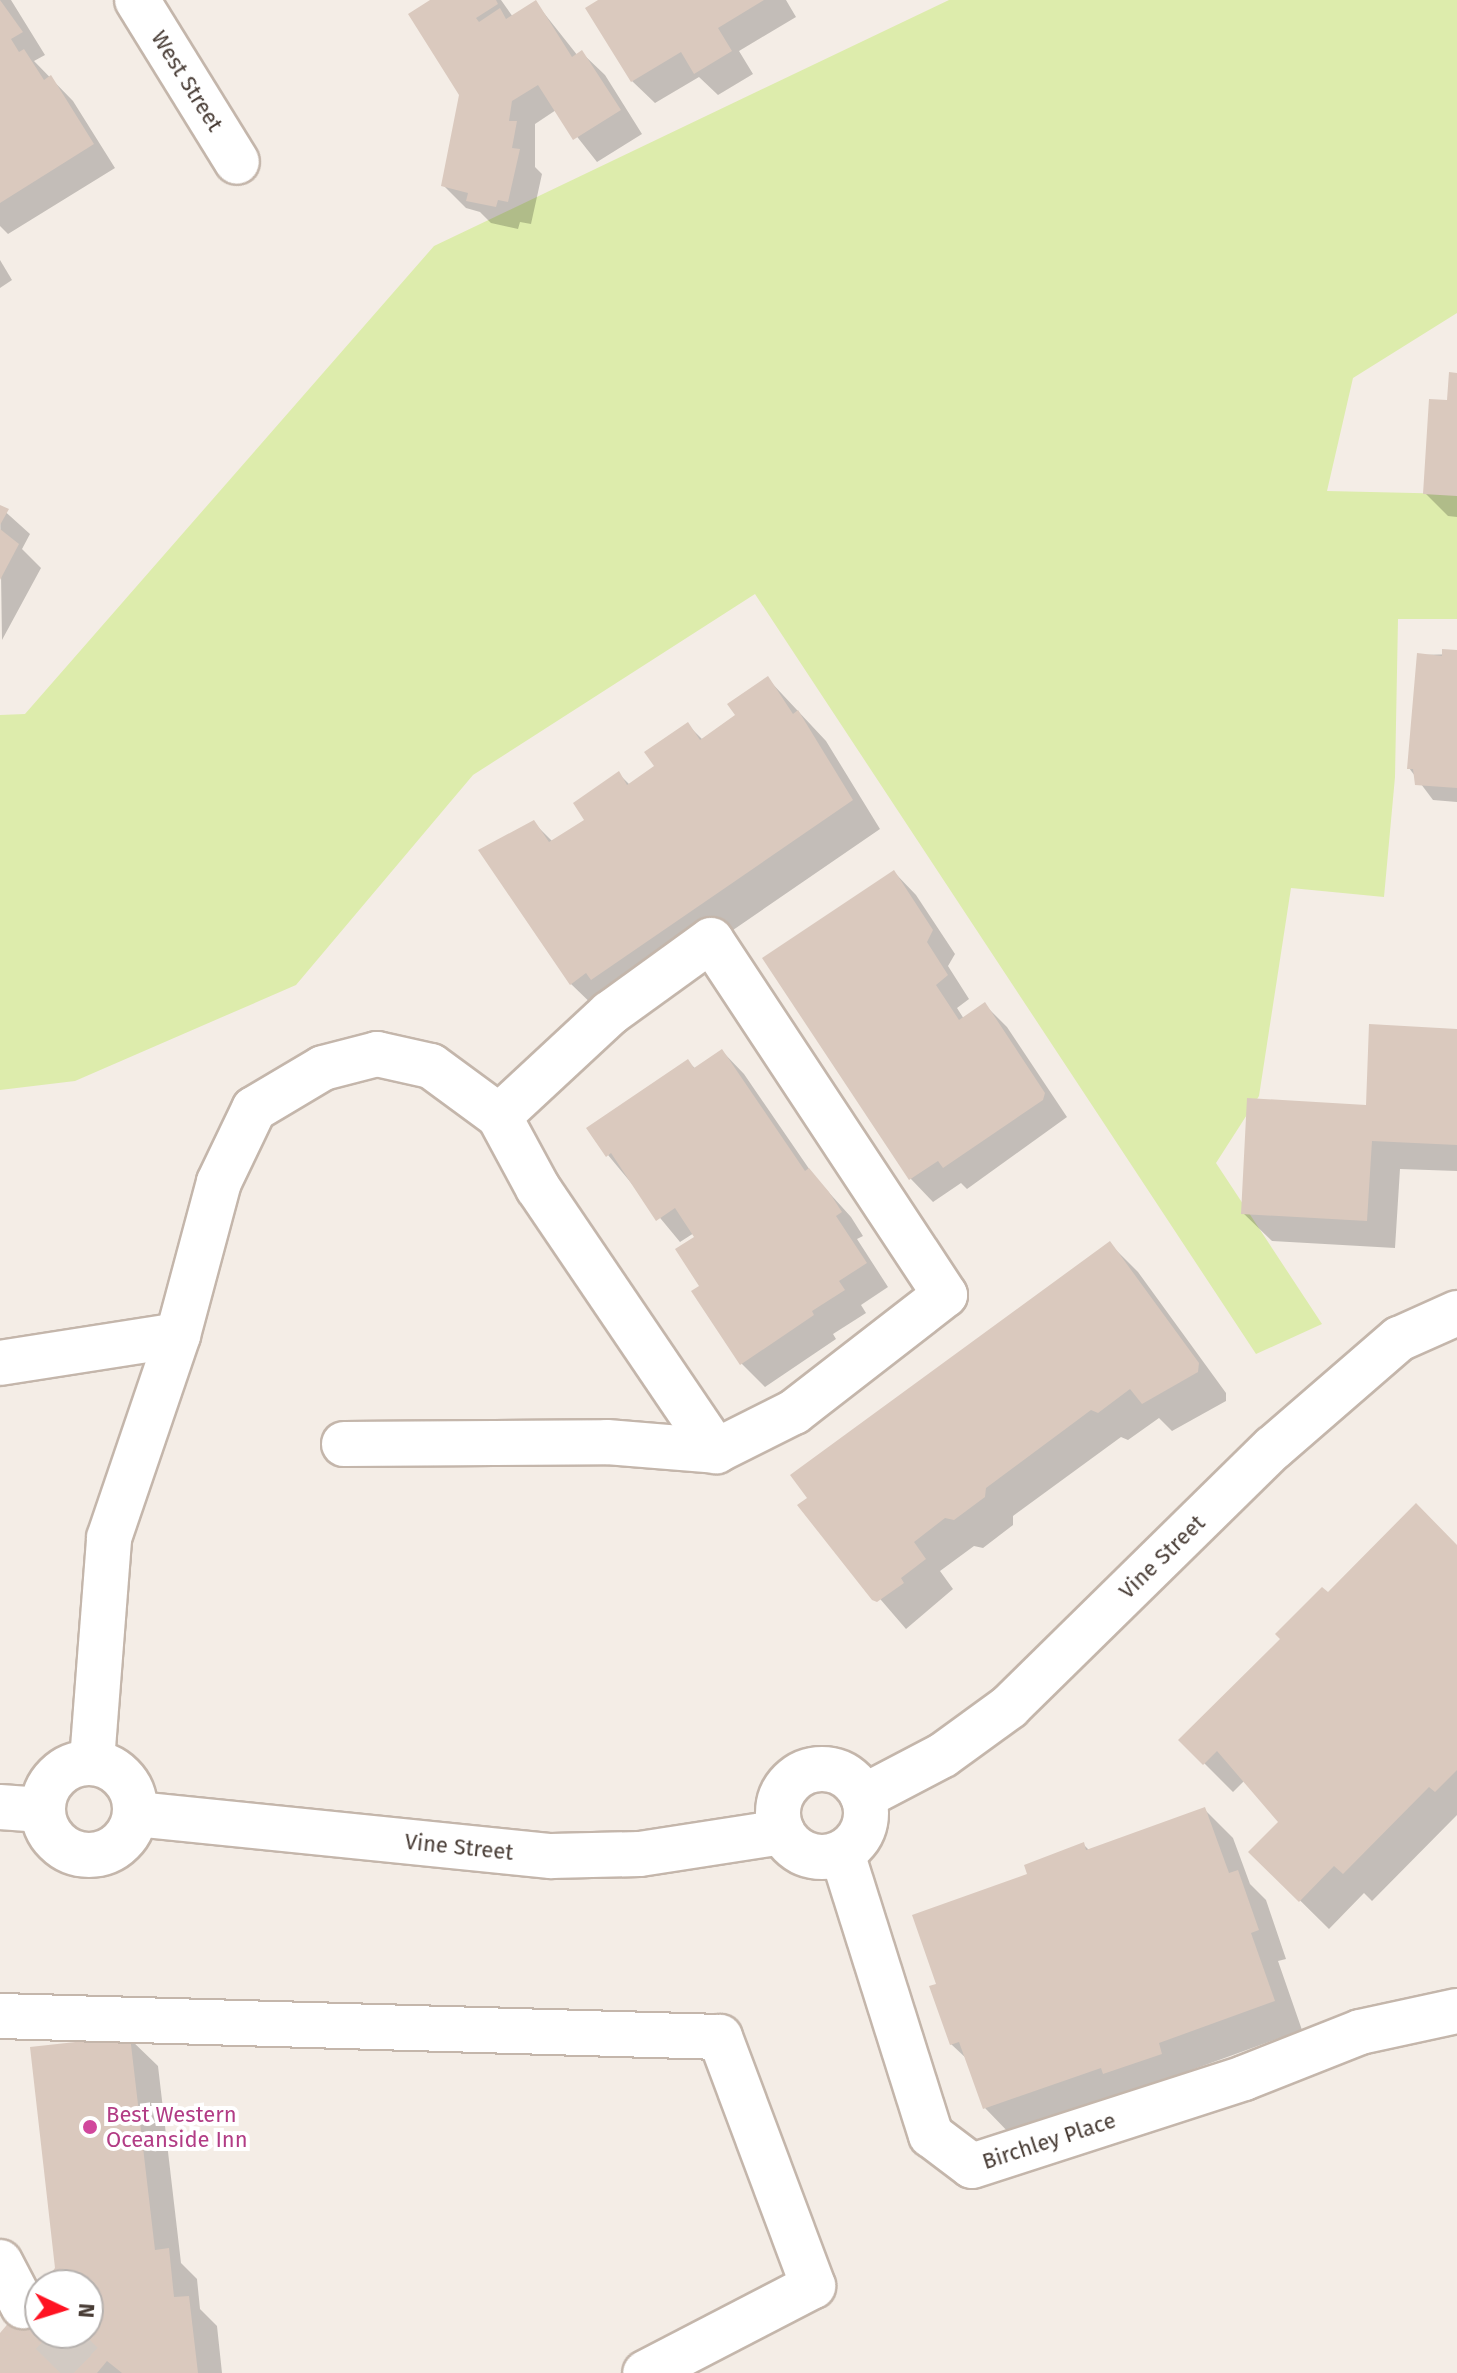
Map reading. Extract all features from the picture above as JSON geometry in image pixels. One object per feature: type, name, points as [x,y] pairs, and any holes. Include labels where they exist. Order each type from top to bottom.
[{"type":"street","name":"West Street","points":[[137,0],[237,162]]},
{"type":"street","points":[[344,1444],[607,1442],[716,1451],[794,1412],[945,1295],[711,940],[610,1013],[499,1116]]},
{"type":"street","points":[[92,1761],[109,1538],[178,1335],[219,1182],[254,1109],[323,1068],[377,1054],[431,1066],[499,1116],[538,1188],[716,1451]]},
{"type":"street","name":"Vine Street","points":[[863,1797],[943,1755],[1009,1707],[1273,1448],[1399,1339],[1457,1313]]},
{"type":"street","points":[[0,1363],[178,1335]]},
{"type":"street","points":[[92,1761],[116,1769],[133,1789],[136,1814],[127,1836],[109,1852],[87,1856],[65,1849],[21,1809],[67,1767],[92,1761]]},
{"type":"street","points":[[818,1769],[846,1775],[863,1797],[865,1823],[842,1853],[829,1857],[802,1852],[782,1832],[778,1818],[784,1791],[805,1773],[818,1769]]},
{"type":"street","name":"Vine Street","points":[[136,1814],[551,1856],[640,1854],[782,1832]]},
{"type":"street","name":"Birchley Place","points":[[842,1853],[931,2135],[972,2166],[1244,2078],[1360,2032],[1457,2011]]},
{"type":"street","points":[[0,2016],[720,2037],[813,2286],[645,2373]]},
{"type":"street","points":[[0,2262],[23,2306]]},
{"type":"green space","points":[[949,0],[1457,0],[1457,313],[1353,378],[1327,491],[1457,494],[1457,619],[1398,619],[1395,777],[1384,897],[1291,888],[1259,1096],[1216,1163],[1322,1324],[1256,1354],[755,594],[473,775],[296,985],[75,1081],[0,1090],[0,715],[25,714],[434,246]]},
{"type":"building","points":[[0,0],[23,32],[11,39],[19,52],[24,49],[44,80],[51,75],[94,144],[0,203]]},
{"type":"building","points":[[430,0],[496,0],[498,4],[476,18],[479,22],[500,8],[506,19],[536,0],[572,57],[582,50],[621,110],[573,140],[538,85],[512,101],[509,121],[517,121],[512,148],[520,149],[508,202],[498,200],[496,207],[466,201],[468,193],[441,186],[459,95],[408,14]]},
{"type":"building","points":[[598,0],[764,0],[718,28],[732,51],[694,74],[681,52],[631,82],[585,8]]},
{"type":"building","points":[[1449,372],[1457,373],[1457,496],[1423,494],[1429,399],[1447,400]]},
{"type":"building","points":[[0,505],[9,509],[0,525]]},
{"type":"building","points":[[0,529],[19,544],[0,580]]},
{"type":"building","points":[[1442,649],[1457,650],[1457,788],[1415,785],[1413,769],[1407,769],[1417,653],[1442,656]]},
{"type":"building","points":[[768,676],[793,714],[798,710],[853,800],[591,980],[586,973],[570,985],[478,850],[534,820],[549,842],[584,820],[573,803],[619,771],[627,785],[654,766],[644,752],[688,722],[700,740],[735,715],[727,704]]},
{"type":"building","points":[[894,870],[933,930],[927,942],[948,975],[936,985],[959,1020],[985,1002],[1045,1093],[1043,1100],[943,1168],[938,1161],[909,1180],[762,958]]},
{"type":"building","points":[[1369,1024],[1457,1029],[1457,1145],[1372,1141],[1367,1221],[1241,1214],[1247,1098],[1366,1105]]},
{"type":"building","points":[[722,1049],[805,1171],[809,1168],[829,1192],[842,1212],[836,1216],[867,1263],[839,1281],[845,1290],[812,1311],[814,1315],[740,1365],[691,1291],[699,1286],[675,1249],[694,1237],[675,1208],[656,1221],[611,1153],[606,1157],[586,1128],[688,1059],[694,1068]]},
{"type":"building","points":[[1110,1241],[1199,1363],[1198,1372],[1142,1404],[1130,1389],[1098,1413],[1091,1410],[986,1488],[985,1497],[954,1520],[945,1518],[914,1542],[926,1559],[901,1578],[904,1583],[877,1602],[872,1600],[797,1505],[807,1498],[790,1475]]},
{"type":"building","points":[[1416,1503],[1457,1545],[1457,1770],[1435,1792],[1429,1787],[1343,1874],[1334,1866],[1299,1902],[1248,1852],[1278,1822],[1217,1751],[1203,1765],[1178,1740],[1280,1639],[1275,1634],[1322,1587],[1328,1592]]},
{"type":"building","points":[[1205,1807],[1229,1873],[1238,1870],[1259,1930],[1251,1933],[1275,2001],[1159,2043],[1162,2054],[1103,2074],[1101,2068],[983,2109],[959,2042],[950,2045],[929,1986],[936,1984],[912,1915],[1027,1874],[1024,1865],[1084,1842],[1086,1850]]},
{"type":"building","name":"Best Western Oceanside Inn","points":[[130,2036],[155,2250],[169,2248],[174,2297],[189,2296],[198,2373],[122,2373],[107,2361],[97,2373],[0,2373],[0,2333],[24,2305],[24,2349],[104,2349],[104,2269],[54,2269],[30,2047]]},
{"type":"tunnel","points":[[67,2349],[92,2373]]},
{"type":"place","name":"Best Western Oceanside Inn","points":[[90,2127]]}]
